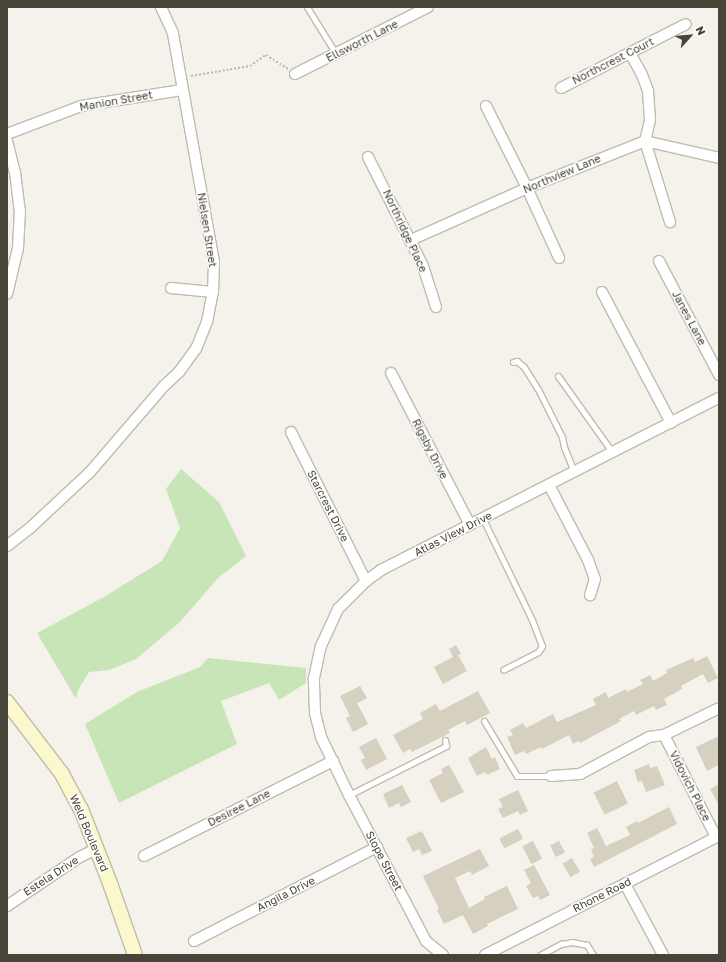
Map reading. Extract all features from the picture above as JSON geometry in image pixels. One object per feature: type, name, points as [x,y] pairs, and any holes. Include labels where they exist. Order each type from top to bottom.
[{"type":"main road","name":"Weld Boulevard","points":[[7,702],[62,774],[81,809],[135,955]]},
{"type":"street","name":"Nielsen Street","points":[[7,546],[29,529],[90,472],[164,386],[179,372],[202,336],[211,307],[214,262],[173,33],[161,7]]},
{"type":"street","name":"Ellsworth Lane","points":[[295,74],[428,7]]},
{"type":"street","name":"Northcrest Court","points":[[561,88],[686,24]]},
{"type":"street","points":[[630,53],[642,75],[649,99],[650,120],[645,141],[670,222]]},
{"type":"street","name":"Manion Street","points":[[7,134],[81,106],[182,90]]},
{"type":"street","points":[[486,106],[527,188],[559,258]]},
{"type":"street","points":[[645,141],[719,158]]},
{"type":"street","name":"Northview Lane","points":[[411,240],[527,188],[645,141]]},
{"type":"street","points":[[7,142],[15,172],[20,210],[18,248],[7,294]]},
{"type":"street","name":"Northridge Place","points":[[368,157],[423,266],[436,306]]},
{"type":"street","name":"Janes Lane","points":[[659,261],[719,375]]},
{"type":"street","points":[[171,288],[213,292]]},
{"type":"street","points":[[602,292],[671,423]]},
{"type":"street","name":"Rigsby Drive","points":[[391,373],[470,526]]},
{"type":"street","name":"Atlas View Drive","points":[[333,761],[321,737],[315,713],[314,678],[321,646],[338,609],[366,581],[383,568],[470,526],[719,398]]},
{"type":"street","name":"Starcrest Drive","points":[[291,432],[366,581]]},
{"type":"street","points":[[549,485],[588,560],[595,579],[590,595]]},
{"type":"street","points":[[551,776],[580,774],[649,737],[664,735],[719,708]]},
{"type":"street","name":"Vidovich Place","points":[[664,735],[717,836]]},
{"type":"street","name":"Slope Street","points":[[333,761],[349,795],[426,941],[443,955]]},
{"type":"street","name":"Desiree Lane","points":[[144,856],[333,761]]},
{"type":"street","name":"Rhone Road","points":[[485,955],[717,836]]},
{"type":"street","name":"Angila Drive","points":[[194,941],[377,847]]},
{"type":"street","name":"Estela Drive","points":[[7,906],[78,858],[96,849]]},
{"type":"street","points":[[625,884],[663,955]]},
{"type":"lane","points":[[307,7],[336,54]]},
{"type":"lane","points":[[513,362],[517,362],[524,367],[538,389],[562,437],[564,448],[574,472]]},
{"type":"lane","points":[[558,376],[613,452]]},
{"type":"lane","points":[[483,519],[532,620],[542,646],[538,652],[503,670]]},
{"type":"lane","points":[[484,721],[517,776],[551,776]]},
{"type":"lane","points":[[349,795],[446,746],[445,740]]},
{"type":"lane","points":[[540,955],[561,944],[572,942],[586,945],[593,955]]},
{"type":"path","points":[[180,77],[250,66],[266,55],[284,66]]},
{"type":"green space","points":[[181,469],[219,502],[246,556],[218,578],[180,622],[136,659],[109,670],[89,672],[78,690],[76,699],[37,633],[104,597],[162,561],[180,528],[166,489]]},
{"type":"green space","points":[[208,658],[306,668],[306,683],[279,700],[269,683],[221,701],[237,744],[119,803],[85,724],[137,692],[200,667]]},
{"type":"building","points":[[456,645],[461,654],[458,655],[467,671],[443,684],[434,667],[453,657],[449,649]]},
{"type":"building","points":[[707,656],[718,678],[708,683],[703,674],[681,686],[682,689],[664,699],[667,705],[656,710],[654,706],[636,715],[634,711],[619,719],[621,721],[580,743],[579,741],[573,744],[569,735],[542,749],[541,747],[526,754],[524,751],[515,755],[507,737],[513,735],[510,730],[523,723],[526,728],[553,714],[557,722],[596,705],[593,699],[606,692],[608,698],[626,689],[627,692],[643,684],[640,680],[650,675],[653,681],[667,673],[666,670],[693,658],[695,662]]},
{"type":"building","points":[[360,686],[367,698],[357,703],[368,724],[353,732],[346,718],[350,716],[340,696]]},
{"type":"building","points":[[478,691],[490,713],[467,725],[465,721],[448,730],[450,733],[412,752],[410,749],[403,753],[393,735],[423,719],[420,713],[436,704],[440,711]]},
{"type":"building","points":[[719,736],[719,765],[707,771],[696,747]]},
{"type":"building","points":[[376,738],[387,759],[366,770],[361,760],[365,758],[359,747]]},
{"type":"building","points":[[486,747],[492,759],[495,757],[500,769],[487,775],[485,772],[477,776],[468,758]]},
{"type":"building","points":[[649,764],[650,768],[657,766],[665,785],[646,792],[642,781],[638,782],[634,770]]},
{"type":"building","points":[[449,765],[464,792],[441,803],[429,780],[443,773],[441,769]]},
{"type":"building","points":[[617,781],[628,803],[605,815],[594,792]]},
{"type":"building","points":[[719,784],[719,805],[710,789]]},
{"type":"building","points":[[402,785],[411,802],[401,807],[399,803],[389,808],[383,794]]},
{"type":"building","points":[[518,790],[528,811],[520,815],[518,811],[503,818],[498,809],[503,807],[499,799]]},
{"type":"building","points":[[669,807],[677,824],[594,867],[590,859],[594,857],[591,850],[594,848],[587,833],[597,828],[606,846],[630,835],[626,827],[637,821],[638,823]]},
{"type":"building","points":[[518,829],[523,839],[504,848],[499,839]]},
{"type":"building","points":[[422,831],[432,851],[422,855],[419,849],[413,852],[406,838]]},
{"type":"building","points":[[533,841],[542,859],[531,864],[522,846]]},
{"type":"building","points":[[559,841],[565,853],[556,857],[550,846]]},
{"type":"building","points":[[480,849],[489,866],[472,875],[470,871],[455,878],[469,908],[485,899],[484,897],[507,886],[518,909],[487,924],[488,926],[473,934],[463,915],[444,924],[437,910],[439,909],[423,876]]},
{"type":"building","points":[[572,858],[580,872],[570,877],[562,864]]},
{"type":"building","points":[[534,865],[550,895],[540,900],[538,896],[533,898],[526,886],[531,883],[524,870]]}]
